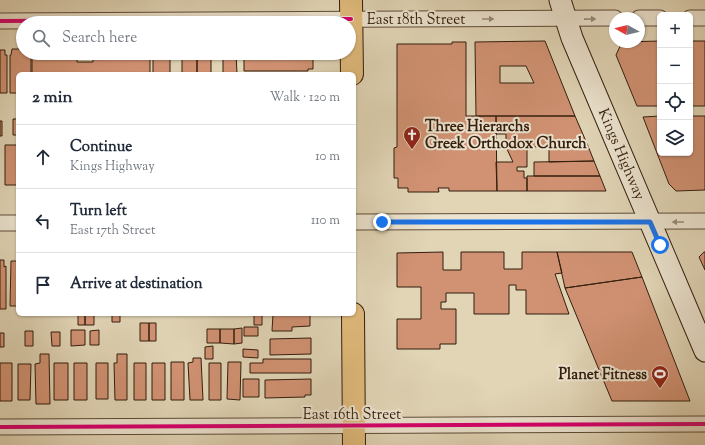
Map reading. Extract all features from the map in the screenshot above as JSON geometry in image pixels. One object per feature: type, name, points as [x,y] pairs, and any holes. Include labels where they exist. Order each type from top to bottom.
[{"type":"main road","points":[[352,60],[352,72]]},
{"type":"main road","points":[[353,316],[353,435]]},
{"type":"street","name":"East 18th Street","points":[[160,16],[351,10],[563,9],[609,17]]},
{"type":"street","name":"Kings Highway","points":[[563,9],[572,38],[705,351]]},
{"type":"street","points":[[645,18],[657,18]]},
{"type":"street","points":[[693,18],[705,18]]},
{"type":"street","name":"East 18th Street","points":[[0,21],[16,20]]},
{"type":"street","points":[[356,222],[705,221]]},
{"type":"street","points":[[0,224],[16,223]]},
{"type":"street","name":"East 16th Street","points":[[0,427],[353,435],[705,424]]},
{"type":"building","points":[[545,41],[575,116],[476,116],[475,42]],"holes":[[[500,66],[526,66],[534,83],[500,83]]]},
{"type":"building","points":[[645,41],[657,41],[657,106],[637,106],[616,55],[619,48],[645,48]]},
{"type":"building","points":[[693,41],[705,41],[705,106],[693,106]]},
{"type":"building","points":[[452,42],[466,42],[466,116],[496,116],[497,191],[449,191],[449,188],[438,188],[439,192],[408,192],[408,188],[398,188],[398,178],[394,178],[394,148],[397,147],[397,44],[452,44]]},
{"type":"building","points":[[12,49],[16,49],[16,60],[31,60],[31,72],[16,72],[16,93],[10,93]]},
{"type":"building","points":[[0,50],[5,50],[5,55],[7,55],[7,93],[0,93]]},
{"type":"building","points":[[32,60],[77,60],[77,62],[93,62],[93,60],[150,60],[150,72],[32,72]]},
{"type":"building","points":[[153,60],[170,60],[170,72],[153,72]]},
{"type":"building","points":[[182,60],[197,60],[197,72],[182,72]]},
{"type":"building","points":[[197,60],[211,60],[211,72],[197,72]]},
{"type":"building","points":[[223,60],[236,60],[237,72],[223,72]]},
{"type":"building","points":[[244,60],[313,60],[313,69],[308,69],[308,71],[244,71]]},
{"type":"building","points":[[496,116],[575,116],[588,146],[527,147],[527,167],[517,167],[517,171],[524,171],[524,178],[527,178],[527,191],[497,191],[496,162],[513,162],[506,147],[506,134],[496,134]]},
{"type":"building","points":[[657,116],[657,153],[643,117]]},
{"type":"building","points":[[693,116],[705,116],[705,190],[676,191],[669,184],[658,156],[693,156]]},
{"type":"building","points":[[13,119],[16,119],[16,135],[13,135]]},
{"type":"building","points":[[0,121],[2,121],[2,136],[0,136]]},
{"type":"building","points":[[5,145],[16,145],[16,185],[5,185]]},
{"type":"building","points":[[588,146],[594,161],[549,162],[549,147]]},
{"type":"building","points":[[594,161],[600,176],[534,176],[534,162]]},
{"type":"building","points":[[527,176],[600,176],[606,191],[527,191]]},
{"type":"building","points":[[443,252],[443,270],[461,270],[461,252],[504,252],[504,269],[522,269],[522,252],[557,252],[562,273],[555,274],[569,314],[526,314],[526,290],[516,290],[516,285],[509,285],[509,314],[474,314],[474,293],[446,293],[446,302],[441,302],[441,309],[456,309],[456,344],[440,344],[440,349],[397,349],[397,319],[421,319],[421,287],[397,287],[397,253]]},
{"type":"building","points":[[557,252],[632,252],[642,277],[565,288]]},
{"type":"building","points":[[705,252],[705,270],[699,257]]},
{"type":"building","points":[[0,260],[4,260],[4,267],[6,266],[6,309],[0,309]]},
{"type":"building","points":[[11,261],[16,261],[16,306],[10,306]]},
{"type":"building","points":[[642,277],[690,401],[612,401],[565,288]]},
{"type":"building","points":[[78,316],[85,316],[85,325],[78,325]]},
{"type":"building","points":[[85,316],[94,316],[94,325],[85,325]]},
{"type":"building","points":[[112,316],[120,316],[120,322],[112,322]]},
{"type":"building","points":[[254,316],[262,316],[262,325],[254,325]]},
{"type":"building","points":[[273,316],[310,316],[310,326],[292,327],[292,331],[272,331]]},
{"type":"building","points":[[140,323],[149,323],[149,341],[140,341]]},
{"type":"building","points":[[149,323],[156,323],[156,341],[149,341]]},
{"type":"building","points":[[244,327],[258,327],[258,336],[244,336]]},
{"type":"building","points":[[242,328],[242,343],[234,344],[234,329]]},
{"type":"building","points":[[207,329],[220,329],[220,343],[207,343]]},
{"type":"building","points":[[220,329],[234,329],[234,344],[220,343]]},
{"type":"building","points":[[71,330],[85,330],[85,345],[71,346]]},
{"type":"building","points":[[99,330],[99,345],[90,345],[90,331]]},
{"type":"building","points":[[25,331],[33,331],[33,346],[25,346]]},
{"type":"building","points":[[51,332],[60,332],[60,346],[52,346]]},
{"type":"building","points":[[0,333],[4,333],[4,347],[0,347]]},
{"type":"building","points":[[311,338],[311,354],[270,355],[270,339]]},
{"type":"building","points":[[213,346],[213,359],[205,359],[205,347]]},
{"type":"building","points":[[243,349],[258,350],[258,358],[243,357]]},
{"type":"building","points":[[40,354],[49,354],[50,404],[36,404],[35,364],[40,363]]},
{"type":"building","points":[[117,354],[127,354],[127,400],[115,400],[114,363],[117,363]]},
{"type":"building","points":[[193,358],[201,358],[203,400],[190,400],[188,363],[193,362]]},
{"type":"building","points":[[263,359],[311,359],[311,373],[250,373],[250,363],[263,363]]},
{"type":"building","points":[[171,362],[184,362],[184,400],[171,400]]},
{"type":"building","points":[[228,362],[241,362],[240,400],[227,399]]},
{"type":"building","points":[[0,363],[12,363],[12,401],[0,401]]},
{"type":"building","points":[[54,363],[68,363],[68,400],[54,400]]},
{"type":"building","points":[[74,363],[87,363],[87,400],[74,400]]},
{"type":"building","points":[[96,363],[108,363],[108,399],[96,399]]},
{"type":"building","points":[[134,363],[146,363],[146,400],[134,400]]},
{"type":"building","points":[[152,363],[165,363],[165,400],[152,400]]},
{"type":"building","points":[[209,363],[221,363],[221,400],[209,400]]},
{"type":"building","points":[[18,364],[31,364],[30,400],[18,400]]},
{"type":"building","points":[[243,379],[259,379],[259,397],[243,397]]},
{"type":"building","points":[[311,379],[311,395],[305,395],[305,397],[265,398],[265,380]]},
{"type":"cycle path","points":[[0,21],[16,21]]},
{"type":"cycle path","points":[[0,427],[705,424]]},
{"type":"place","name":"Three Hierarchs Greek Orthodox Church","points":[[412,150]]},
{"type":"place","name":"Planet Fitness","points":[[660,389]]},
{"type":"route","points":[[382,222],[650,222],[660,245]]}]
